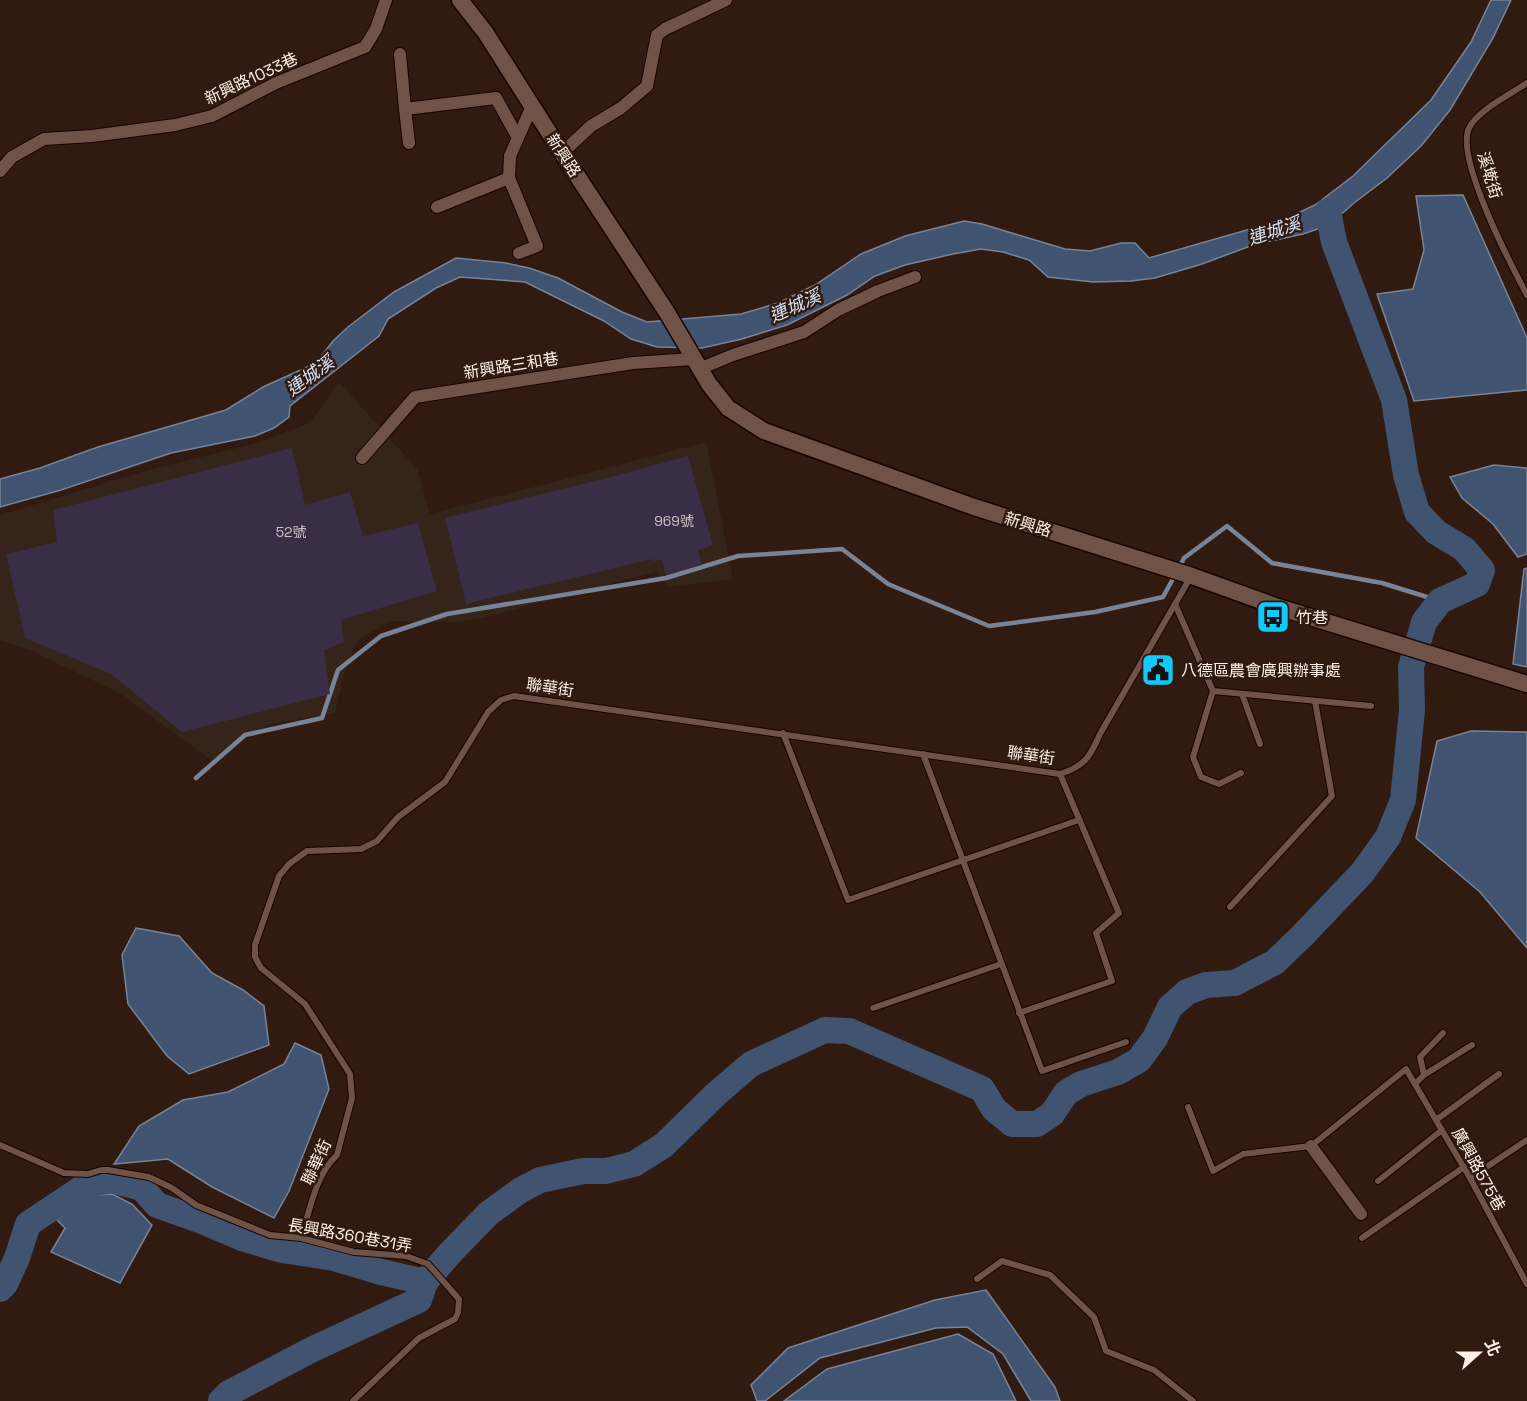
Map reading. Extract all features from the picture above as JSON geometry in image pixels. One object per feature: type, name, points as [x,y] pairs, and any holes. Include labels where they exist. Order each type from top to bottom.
[{"type":"street","name":"新興路1033巷","points":[[0,171],[12,157],[44,140],[165,126],[212,116],[276,82],[364,47],[376,28],[386,0]]},
{"type":"street","name":"新興路","points":[[460,0],[485,32],[666,311],[709,384],[728,408],[764,432],[974,507],[1168,568],[1278,607],[1527,684]]},
{"type":"street","points":[[562,153],[591,126],[621,108],[647,86],[657,35],[726,0]]},
{"type":"street","points":[[400,54],[409,143]]},
{"type":"street","points":[[405,109],[496,98],[518,138]]},
{"type":"street","points":[[519,253],[537,246],[509,178],[510,156],[532,106]]},
{"type":"street","points":[[437,207],[509,178]]},
{"type":"street","name":"新興路三和巷","points":[[362,458],[415,397],[622,365],[694,361],[733,355],[804,332],[838,310],[878,291],[915,278]]},
{"type":"street","points":[[1311,1146],[1361,1214]]},
{"type":"lane","name":"溪墘街","points":[[1527,83],[1479,115],[1469,128],[1467,138],[1469,161],[1478,190],[1527,295]]},
{"type":"lane","name":"聯華街","points":[[301,1238],[321,1176],[337,1155],[352,1098],[350,1074],[305,1004],[261,968],[255,957],[255,945],[279,876],[289,864],[307,851],[361,849],[377,841],[398,817],[446,782],[488,712],[501,700],[514,696],[1060,774],[1073,770],[1090,756],[1189,575]]},
{"type":"lane","points":[[1175,604],[1213,691],[1193,757],[1201,777],[1219,784],[1241,773]]},
{"type":"lane","points":[[1213,691],[1371,706]]},
{"type":"lane","points":[[1242,694],[1260,744]]},
{"type":"lane","points":[[1230,907],[1332,796],[1315,701]]},
{"type":"lane","points":[[783,733],[848,900],[1079,820]]},
{"type":"lane","points":[[923,754],[1042,1071],[1126,1042]]},
{"type":"lane","points":[[1019,1013],[1112,981],[1096,933],[1119,913],[1060,774]]},
{"type":"lane","points":[[873,1008],[1001,964]]},
{"type":"lane","points":[[1424,1075],[1420,1057],[1443,1033]]},
{"type":"lane","points":[[1414,1084],[1424,1075],[1472,1045]]},
{"type":"lane","name":"廣興路575巷","points":[[1311,1146],[1406,1069],[1464,1167],[1527,1284]]},
{"type":"lane","points":[[1436,1120],[1499,1074]]},
{"type":"lane","points":[[1188,1107],[1213,1171],[1243,1154],[1311,1146]]},
{"type":"lane","points":[[1378,1181],[1442,1130]]},
{"type":"lane","points":[[1470,1178],[1527,1140]]},
{"type":"lane","name":"長興路360巷31弄","points":[[0,1145],[64,1173],[88,1174],[108,1170],[149,1177],[172,1188],[196,1205],[270,1235],[301,1238],[354,1252],[406,1256],[428,1264],[459,1299],[455,1319],[419,1338],[353,1401]]},
{"type":"lane","points":[[1362,1238],[1464,1167]]},
{"type":"lane","points":[[977,1279],[1002,1261],[1050,1275],[1094,1317],[1106,1352],[1154,1370],[1193,1401]]},
{"type":"shaded area","points":[[339,382],[418,470],[430,514],[706,442],[733,579],[668,587],[656,572],[483,618],[457,622],[390,621],[357,641],[344,674],[335,713],[270,724],[242,737],[215,763],[121,694],[30,650],[0,640],[0,515],[145,471],[253,444],[310,423]]},
{"type":"water","name":"連城溪","points":[[1491,0],[1511,0],[1493,38],[1450,110],[1421,146],[1387,178],[1329,225],[1303,234],[1253,245],[1155,278],[1131,281],[1093,282],[1048,277],[1029,260],[1003,252],[981,249],[953,254],[905,265],[875,276],[847,295],[787,325],[702,348],[657,347],[631,339],[604,321],[525,282],[460,277],[436,288],[388,319],[379,336],[290,406],[289,417],[274,428],[255,436],[171,453],[61,490],[0,507],[0,479],[40,468],[98,447],[226,410],[263,387],[316,363],[333,341],[348,327],[394,292],[456,258],[506,263],[529,268],[558,278],[622,312],[647,322],[741,314],[778,303],[815,285],[861,254],[905,236],[964,221],[982,224],[1065,249],[1090,251],[1121,243],[1135,243],[1149,258],[1285,219],[1315,205],[1353,176],[1431,100],[1471,42]]},
{"type":"water","points":[[1463,195],[1527,338],[1527,390],[1414,401],[1377,294],[1413,289],[1424,250],[1416,196]]},
{"type":"water","points":[[1494,465],[1527,468],[1527,554],[1518,557],[1493,524],[1462,498],[1450,477]]},
{"type":"water","points":[[1527,568],[1527,667],[1513,664],[1524,569]]},
{"type":"water","points":[[1471,731],[1527,732],[1527,948],[1480,892],[1416,838],[1437,741]]},
{"type":"water","points":[[136,928],[179,936],[212,973],[243,990],[264,1006],[269,1045],[189,1074],[167,1056],[128,1004],[122,955]]},
{"type":"water","points":[[295,1043],[321,1055],[329,1089],[289,1191],[274,1218],[212,1187],[168,1159],[114,1164],[139,1126],[183,1100],[228,1092],[284,1064]]},
{"type":"water","points":[[112,1194],[132,1204],[152,1225],[120,1283],[51,1252],[65,1228],[57,1220],[89,1196]]},
{"type":"water","points":[[986,1290],[1055,1387],[1060,1401],[1031,1401],[1003,1354],[967,1327],[936,1328],[820,1358],[765,1401],[757,1401],[751,1385],[788,1348],[935,1300]]},
{"type":"water","points":[[958,1334],[993,1354],[1016,1401],[784,1401],[827,1369]]},
{"type":"building","points":[[292,448],[305,505],[350,492],[363,536],[418,523],[437,591],[341,620],[344,642],[324,650],[330,694],[182,732],[111,674],[25,638],[6,554],[57,542],[53,510]]},
{"type":"building","points":[[688,456],[713,545],[698,550],[702,565],[666,575],[662,560],[653,561],[652,559],[466,604],[445,518]]},
{"type":"waterway","points":[[0,1289],[5,1284],[17,1258],[28,1224],[85,1186],[110,1180],[142,1188],[157,1205],[242,1238],[282,1250],[334,1258],[425,1282],[489,1213],[521,1190],[540,1180],[583,1171],[606,1171],[634,1164],[664,1145],[716,1094],[751,1064],[825,1030],[849,1031],[982,1089],[994,1109],[1012,1124],[1037,1124],[1052,1114],[1066,1093],[1081,1084],[1118,1072],[1139,1060],[1155,1038],[1170,1007],[1187,992],[1206,985],[1235,983],[1275,962],[1362,873],[1388,837],[1403,800],[1412,710],[1411,667],[1424,622],[1440,601],[1477,584],[1482,570],[1464,549],[1436,532],[1417,512],[1406,475],[1394,400],[1334,242],[1328,211]]},
{"type":"waterway","points":[[1179,568],[1184,558],[1227,526],[1272,563],[1382,583],[1440,601]]},
{"type":"waterway","points":[[196,778],[245,735],[322,718],[338,670],[381,636],[447,614],[666,578],[738,556],[842,549],[888,584],[989,626],[1095,612],[1163,597],[1175,575]]},
{"type":"waterway","points":[[221,1401],[229,1393],[313,1349],[419,1300],[425,1282]]},
{"type":"place","name":"竹巷","points":[[1273,617]]},
{"type":"place","name":"八德區農會廣興辦事處","points":[[1158,670]]}]
